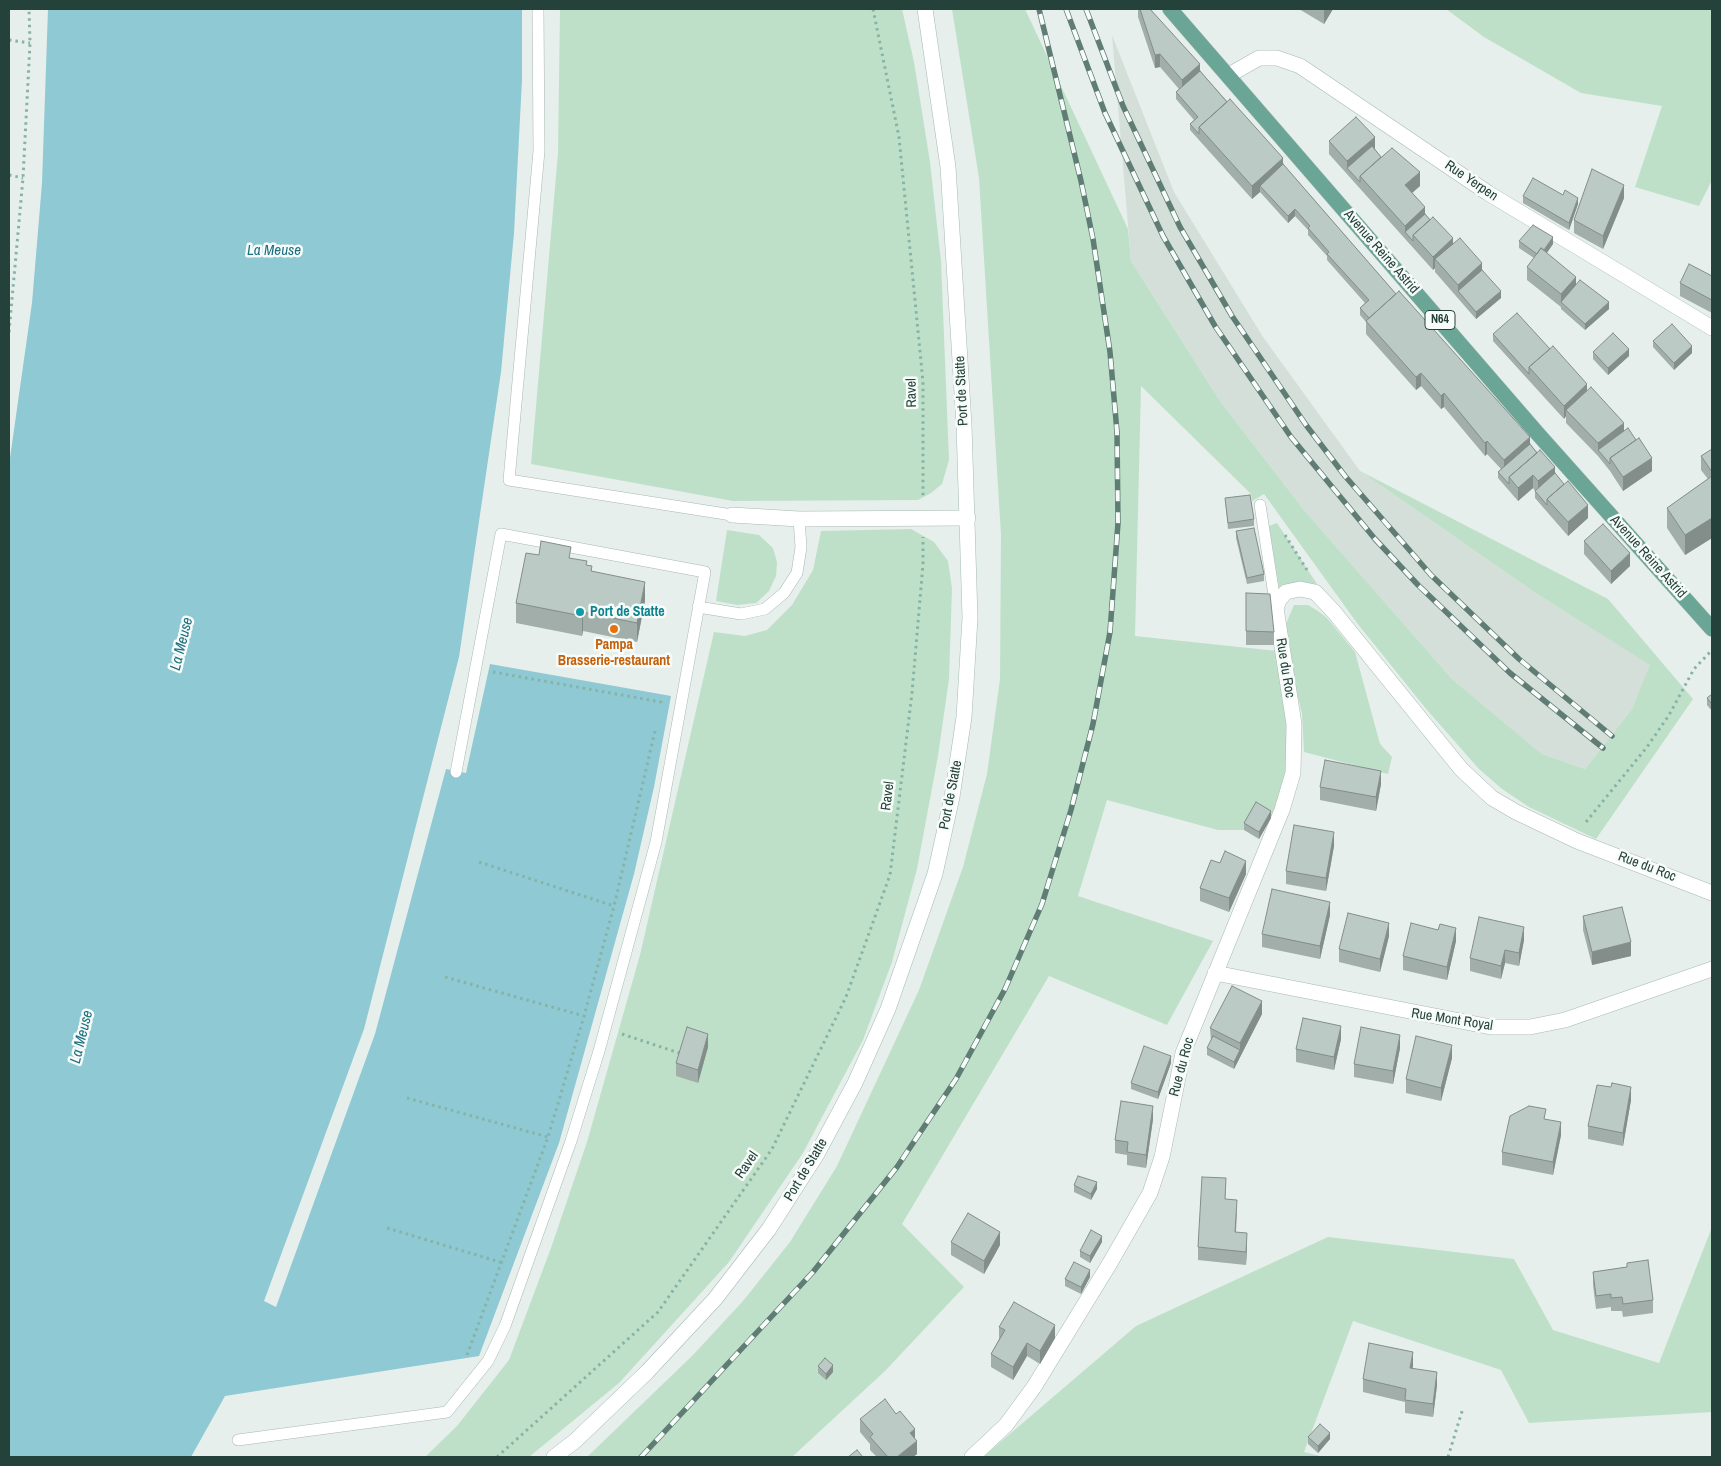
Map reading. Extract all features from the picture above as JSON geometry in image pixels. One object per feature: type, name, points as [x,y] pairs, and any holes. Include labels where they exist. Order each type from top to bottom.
[{"type":"main road","name":"Avenue Reine Astrid","points":[[1170,9],[1538,434],[1712,629]]},
{"type":"street","name":"Port de Statte","points":[[554,1457],[575,1441],[647,1372],[715,1299],[769,1229],[817,1154],[855,1083],[888,1009],[934,874],[952,797],[964,717],[970,618],[968,518],[948,167],[925,9]]},
{"type":"street","name":"Rue Yerpen","points":[[1229,75],[1259,58],[1277,58],[1300,66],[1488,193],[1712,328]]},
{"type":"street","points":[[732,515],[799,519],[968,518]]},
{"type":"street","name":"Rue du Roc","points":[[972,1457],[1006,1425],[1034,1387],[1110,1263],[1150,1193],[1162,1156],[1183,1053],[1282,810],[1293,773],[1294,724],[1276,608],[1278,600],[1286,592],[1300,588],[1315,592],[1334,612],[1475,784],[1492,798],[1516,812],[1577,841],[1712,893]]},
{"type":"street","name":"Rue Mont Royal","points":[[1216,973],[1440,1019],[1501,1027],[1530,1027],[1565,1020],[1712,969]]},
{"type":"lane","points":[[538,9],[539,151],[509,480],[732,515]]},
{"type":"lane","name":"Rue du Roc","points":[[1260,505],[1276,608]]},
{"type":"lane","points":[[698,607],[741,614],[765,609],[778,598],[797,573],[801,547],[799,519]]},
{"type":"lane","points":[[238,1440],[447,1412],[488,1361],[505,1326],[571,1141],[605,1029],[656,842],[705,572],[501,534],[456,772]]},
{"type":"path","points":[[9,332],[23,178],[30,43],[29,9]]},
{"type":"path","name":"Ravel","points":[[497,1457],[658,1312],[772,1149],[846,997],[890,875],[912,693],[923,564],[922,362],[899,137],[873,9]]},
{"type":"path","points":[[9,40],[30,43]]},
{"type":"path","points":[[9,175],[23,178]]},
{"type":"path","points":[[1282,530],[1312,577]]},
{"type":"path","points":[[1577,841],[1589,816],[1647,747],[1669,715],[1694,669],[1712,650]]},
{"type":"path","points":[[491,681],[493,671],[661,702],[659,712]]},
{"type":"path","points":[[467,1356],[548,1137],[614,906],[657,722]]},
{"type":"path","points":[[479,862],[614,906]]},
{"type":"path","points":[[445,977],[584,1016]]},
{"type":"path","points":[[605,1029],[683,1054]]},
{"type":"path","points":[[407,1098],[548,1137]]},
{"type":"path","points":[[387,1228],[503,1262]]},
{"type":"path","points":[[1448,1457],[1463,1408]]},
{"type":"shaded area","points":[[1112,35],[1174,192],[1263,337],[1360,471],[1537,594],[1651,665],[1632,709],[1585,769],[1542,754],[1452,679],[1303,509],[1220,401],[1131,261]]},
{"type":"green space","points":[[560,9],[902,9],[914,62],[930,162],[941,261],[949,460],[942,484],[931,493],[918,500],[733,501],[531,464],[558,153]]},
{"type":"green space","points":[[952,9],[1025,9],[1128,229],[1131,261],[1220,401],[1303,509],[1452,679],[1542,754],[1585,769],[1632,709],[1650,665],[1537,594],[1360,471],[1608,599],[1693,699],[1596,839],[1529,807],[1502,789],[1479,769],[1427,710],[1357,623],[1264,494],[1252,501],[1251,494],[1141,386],[1135,636],[1277,651],[1295,750],[1271,818],[1256,809],[1244,830],[1218,830],[1107,800],[1078,896],[1213,941],[1167,1025],[1049,976],[902,1224],[964,1287],[885,1371],[792,1457],[587,1457],[693,1355],[743,1301],[790,1242],[837,1166],[919,990],[963,867],[987,774],[1000,679],[1001,535],[979,178]]},
{"type":"green space","points":[[1446,9],[1712,9],[1712,180],[1699,206],[1635,187],[1662,106],[1581,93],[1484,37]]},
{"type":"green space","points":[[1277,523],[1317,584],[1303,583],[1279,587],[1269,526]]},
{"type":"green space","points":[[911,529],[934,542],[948,561],[952,588],[949,679],[938,756],[917,869],[892,962],[863,1040],[803,1153],[729,1262],[619,1383],[529,1457],[425,1457],[457,1426],[509,1360],[551,1248],[587,1142],[640,955],[714,632],[745,636],[767,630],[792,605],[813,570],[821,531]]},
{"type":"green space","points":[[727,530],[759,535],[773,548],[777,562],[776,576],[769,591],[756,603],[737,605],[716,601]]},
{"type":"green space","points":[[1294,605],[1308,605],[1318,611],[1327,618],[1355,652],[1380,744],[1392,757],[1388,774],[1304,752],[1302,714],[1290,662],[1286,624]]},
{"type":"green space","points":[[1712,1227],[1712,1412],[1529,1423],[1501,1370],[1353,1321],[1304,1452],[1324,1457],[983,1457],[1136,1326],[1328,1237],[1514,1259],[1553,1330],[1659,1363]]},
{"type":"water","name":"La Meuse","points":[[48,9],[522,9],[522,80],[514,233],[501,372],[459,657],[364,1029],[264,1301],[276,1307],[375,1034],[446,769],[466,773],[490,664],[671,696],[654,787],[634,874],[559,1143],[479,1356],[225,1396],[191,1457],[9,1457],[9,465],[32,303],[42,183]]},
{"type":"building","points":[[1140,9],[1150,9],[1200,64],[1182,80],[1160,54],[1155,55]]},
{"type":"building","points":[[1200,71],[1227,102],[1199,127],[1199,134],[1190,124],[1198,117],[1176,92]]},
{"type":"building","points":[[1230,99],[1283,158],[1252,186],[1199,127]]},
{"type":"building","points":[[1356,117],[1375,137],[1347,161],[1329,141]]},
{"type":"building","points":[[1372,146],[1381,157],[1360,176],[1360,182],[1347,168]]},
{"type":"building","points":[[1392,148],[1420,172],[1405,185],[1425,207],[1405,226],[1360,176]]},
{"type":"building","points":[[1283,164],[1396,294],[1369,318],[1360,308],[1369,300],[1327,254],[1329,252],[1308,228],[1310,226],[1295,209],[1288,216],[1260,186]]},
{"type":"building","points":[[1592,169],[1624,185],[1603,236],[1574,220]]},
{"type":"building","points":[[1533,178],[1563,195],[1565,190],[1578,198],[1569,223],[1523,196]]},
{"type":"building","points":[[1425,214],[1430,220],[1413,235],[1413,241],[1405,232]]},
{"type":"building","points":[[1433,217],[1453,238],[1433,257],[1413,235]]},
{"type":"building","points":[[1533,225],[1553,237],[1544,250],[1541,248],[1537,254],[1519,241]]},
{"type":"building","points":[[1460,238],[1482,263],[1458,285],[1435,259]]},
{"type":"building","points":[[1541,248],[1576,277],[1561,294],[1527,267]]},
{"type":"building","points":[[1689,264],[1712,276],[1712,300],[1680,283]]},
{"type":"building","points":[[1482,270],[1501,291],[1476,312],[1458,291]]},
{"type":"building","points":[[1580,280],[1609,302],[1585,324],[1561,302]]},
{"type":"building","points":[[1399,291],[1530,437],[1504,460],[1487,441],[1485,443],[1444,393],[1441,396],[1421,373],[1416,377],[1366,321]]},
{"type":"building","points":[[1517,313],[1550,349],[1529,367],[1529,374],[1493,334]]},
{"type":"building","points":[[1672,324],[1692,346],[1674,363],[1653,341]]},
{"type":"building","points":[[1613,333],[1629,349],[1608,368],[1593,352]]},
{"type":"building","points":[[1553,346],[1587,384],[1564,406],[1529,367]]},
{"type":"building","points":[[1591,387],[1624,423],[1598,443],[1566,410]]},
{"type":"building","points":[[1628,428],[1636,440],[1610,458],[1610,464],[1598,450]]},
{"type":"building","points":[[1639,438],[1652,458],[1623,477],[1610,458]]},
{"type":"building","points":[[1530,444],[1537,453],[1509,477],[1509,484],[1498,472]]},
{"type":"building","points":[[1712,449],[1712,472],[1701,456]]},
{"type":"building","points":[[1540,450],[1555,467],[1538,481],[1533,475],[1518,488],[1509,477]]},
{"type":"building","points":[[1555,473],[1564,484],[1547,499],[1547,505],[1535,491]]},
{"type":"building","points":[[1712,476],[1712,518],[1685,535],[1667,508]]},
{"type":"building","points":[[1568,481],[1588,505],[1568,522],[1547,499]]},
{"type":"building","points":[[1250,495],[1254,519],[1228,523],[1225,498]]},
{"type":"building","points":[[1603,524],[1630,553],[1611,571],[1584,541]]},
{"type":"building","points":[[1254,528],[1264,574],[1247,578],[1236,531]]},
{"type":"building","name":"Port de Statte","points":[[541,541],[571,547],[569,558],[587,561],[586,565],[592,566],[591,571],[645,582],[637,623],[583,612],[582,616],[516,603],[526,553],[539,555]]},
{"type":"building","points":[[1246,593],[1270,594],[1274,632],[1246,631]]},
{"type":"building","points":[[1712,694],[1712,704],[1707,698]]},
{"type":"building","points":[[1325,760],[1381,771],[1376,797],[1320,787]]},
{"type":"building","points":[[1256,802],[1271,811],[1259,832],[1244,823]]},
{"type":"building","points":[[1294,825],[1334,832],[1326,878],[1286,871]]},
{"type":"building","points":[[1225,851],[1246,861],[1229,898],[1200,888],[1211,860],[1220,863]]},
{"type":"building","points":[[1272,889],[1330,902],[1320,946],[1262,934]]},
{"type":"building","points":[[1622,907],[1631,942],[1592,952],[1583,916]]},
{"type":"building","points":[[1348,913],[1389,923],[1380,959],[1339,949]]},
{"type":"building","points":[[1479,917],[1524,927],[1519,953],[1505,950],[1501,966],[1470,958]]},
{"type":"building","points":[[1411,923],[1438,930],[1440,924],[1456,928],[1447,967],[1403,956]]},
{"type":"building","points":[[1232,986],[1262,1001],[1240,1043],[1210,1028]]},
{"type":"building","points":[[1303,1018],[1341,1026],[1334,1057],[1296,1049]]},
{"type":"building","points":[[687,1027],[708,1034],[698,1070],[676,1063]]},
{"type":"building","points":[[1361,1027],[1400,1035],[1393,1071],[1354,1064]]},
{"type":"building","points":[[1213,1036],[1240,1050],[1234,1062],[1207,1048]]},
{"type":"building","points":[[1416,1036],[1452,1045],[1441,1088],[1406,1079]]},
{"type":"building","points":[[1144,1046],[1171,1056],[1158,1092],[1131,1083]]},
{"type":"building","points":[[1612,1083],[1631,1087],[1623,1133],[1588,1126],[1597,1085],[1611,1087]]},
{"type":"building","points":[[1121,1101],[1153,1106],[1146,1155],[1127,1152],[1128,1142],[1115,1140]]},
{"type":"building","points":[[1529,1106],[1546,1109],[1544,1119],[1561,1122],[1553,1162],[1502,1152],[1510,1116]]},
{"type":"building","points":[[1078,1176],[1097,1182],[1091,1194],[1074,1185]]},
{"type":"building","points":[[1202,1177],[1226,1178],[1225,1199],[1237,1200],[1235,1232],[1247,1233],[1246,1252],[1198,1247]]},
{"type":"building","points":[[968,1213],[1000,1232],[984,1261],[951,1242]]},
{"type":"building","points":[[1091,1230],[1102,1236],[1090,1256],[1080,1251]]},
{"type":"building","points":[[1648,1260],[1653,1300],[1623,1304],[1622,1297],[1611,1298],[1611,1294],[1596,1296],[1593,1272],[1627,1267],[1627,1263]]},
{"type":"building","points":[[1074,1262],[1090,1270],[1081,1287],[1065,1279]]},
{"type":"building","points":[[1014,1302],[1055,1325],[1040,1351],[1027,1343],[1013,1367],[991,1354],[1005,1330],[999,1327]]},
{"type":"building","points":[[1369,1343],[1413,1352],[1410,1368],[1437,1372],[1433,1404],[1405,1400],[1406,1389],[1363,1379]]},
{"type":"building","points":[[825,1358],[833,1365],[826,1374],[818,1366]]},
{"type":"building","points":[[885,1399],[896,1414],[900,1411],[915,1429],[910,1433],[917,1441],[897,1457],[888,1457],[870,1437],[873,1434],[860,1419]]},
{"type":"building","points":[[1320,1424],[1330,1433],[1318,1446],[1308,1437]]},
{"type":"building","points":[[857,1450],[863,1457],[848,1457]]},
{"type":"railway","points":[[641,1457],[813,1272],[897,1167],[956,1079],[1005,989],[1042,904],[1071,810],[1093,724],[1110,632],[1118,523],[1117,432],[1110,352],[1093,239],[1081,181],[1039,9]]},
{"type":"railway","points":[[1066,9],[1105,113],[1163,236],[1215,326],[1291,437],[1375,539],[1418,585],[1510,673],[1603,748]]},
{"type":"railway","points":[[1086,9],[1123,106],[1180,227],[1232,316],[1306,425],[1345,476],[1431,575],[1519,659],[1612,736]]},
{"type":"place","name":"Port de Statte","points":[[580,612]]},
{"type":"place","name":"Pampa Brasserie-restaurant","points":[[614,629]]}]
